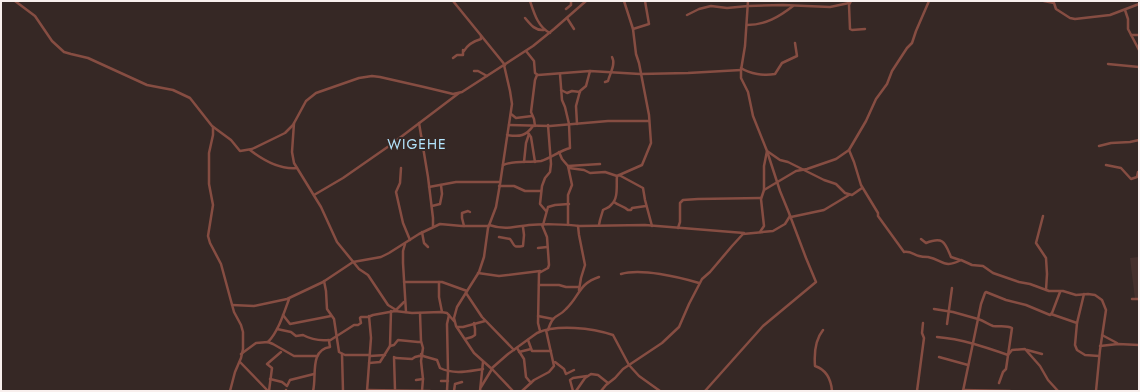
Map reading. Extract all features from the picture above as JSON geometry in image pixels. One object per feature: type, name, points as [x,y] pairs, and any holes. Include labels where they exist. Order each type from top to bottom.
[{"type":"street","points":[[15,1],[35,16],[52,41],[64,52],[88,58],[147,85],[169,89],[185,95],[196,104],[213,127],[231,140],[240,151],[250,150],[278,138],[290,129],[311,96],[334,86],[359,78],[376,77],[424,86],[449,93],[459,93]]},
{"type":"street","points":[[453,1],[504,65],[512,98],[500,186],[496,207],[488,225],[485,252],[478,273],[457,307],[454,322]]},
{"type":"street","points":[[530,1],[534,15],[544,30]]},
{"type":"street","points":[[571,1],[571,5],[565,9],[574,30]]},
{"type":"street","points":[[314,195],[343,178],[389,146],[459,93],[526,51],[550,33],[586,1]]},
{"type":"street","points":[[618,175],[643,164],[651,144],[646,97],[640,74],[632,29],[624,1]]},
{"type":"street","points":[[632,29],[649,24],[645,1]]},
{"type":"street","points":[[705,391],[763,326],[816,282],[777,182],[753,116],[748,92],[741,78],[748,1]]},
{"type":"street","points":[[764,190],[796,171],[836,159],[849,150],[866,121],[876,99],[887,84],[892,71],[912,43],[929,1]]},
{"type":"street","points":[[1044,1],[1054,3],[1056,9],[1072,19],[1108,15],[1139,4]]},
{"type":"street","points":[[687,15],[699,9],[708,7],[727,8],[783,5],[830,7],[850,2],[850,29],[865,29]]},
{"type":"street","points":[[747,25],[753,26],[770,21],[793,6]]},
{"type":"street","points":[[1125,10],[1128,19],[1128,27],[1139,50]]},
{"type":"street","points":[[525,18],[532,26],[550,33]]},
{"type":"street","points":[[1131,35],[1139,35]]},
{"type":"street","points":[[453,58],[457,55],[463,55],[463,50],[464,51],[467,46],[475,41],[481,39],[481,36]]},
{"type":"street","points":[[537,75],[590,71],[640,74],[688,74],[741,69],[748,73],[769,75],[775,74],[782,63],[796,56],[795,43]]},
{"type":"street","points":[[524,162],[526,143],[534,126],[534,119],[531,112],[534,101],[534,89],[537,75],[535,73],[534,61],[526,51]]},
{"type":"street","points":[[606,82],[608,81],[614,65],[612,57]]},
{"type":"street","points":[[1108,64],[1139,68]]},
{"type":"street","points":[[474,71],[478,71],[487,76]]},
{"type":"street","points":[[577,124],[576,106],[580,92],[586,87],[590,71]]},
{"type":"street","points":[[503,164],[512,162],[535,162],[551,157],[570,147],[569,124],[565,107],[562,102],[560,74]]},
{"type":"street","points":[[561,90],[567,93],[572,91],[580,92]]},
{"type":"street","points":[[510,114],[516,118],[532,116]]},
{"type":"street","points":[[509,125],[548,126],[608,121],[649,121]]},
{"type":"street","points":[[419,123],[432,206],[432,227]]},
{"type":"street","points":[[294,124],[292,152],[297,168],[314,195],[331,227],[337,242],[359,269],[368,275],[388,305],[396,310],[406,312],[420,314],[442,312],[449,315],[474,353],[513,391]]},
{"type":"street","points":[[546,211],[540,204],[542,194],[541,191],[545,178],[550,172],[551,157],[548,126]]},
{"type":"street","points":[[213,127],[213,135],[209,153],[208,180],[213,211],[208,236],[210,243],[222,264],[232,305],[243,332],[240,362],[234,372],[230,391]]},
{"type":"street","points":[[507,135],[529,134]]},
{"type":"street","points":[[529,134],[531,137],[535,162]]},
{"type":"street","points":[[1099,146],[1139,140]]},
{"type":"street","points":[[250,150],[268,163],[288,168],[297,168]]},
{"type":"street","points":[[849,150],[862,188],[878,213],[878,216],[904,252],[909,252],[920,257],[928,257],[943,264],[954,264],[961,260]]},
{"type":"street","points":[[767,151],[780,160],[786,161],[824,180],[836,184],[842,191],[850,195]]},
{"type":"street","points":[[760,232],[764,225],[761,198],[764,190],[764,166],[767,151]]},
{"type":"street","points":[[559,152],[568,168],[572,187],[568,195],[568,225]]},
{"type":"street","points":[[568,168],[600,164]]},
{"type":"street","points":[[1106,165],[1120,167],[1131,179],[1137,177],[1139,172]]},
{"type":"street","points":[[401,168],[400,183],[396,192],[403,223],[410,240]]},
{"type":"street","points":[[568,168],[584,170],[590,173],[605,172],[618,175],[644,188],[646,206],[652,226]]},
{"type":"street","points":[[599,225],[603,210],[614,202],[617,193],[616,187],[618,175]]},
{"type":"street","points":[[429,187],[467,181],[500,182]]},
{"type":"street","points":[[432,206],[440,204],[442,194],[441,185]]},
{"type":"street","points":[[500,186],[514,186],[525,191],[541,191]]},
{"type":"street","points":[[232,305],[254,306],[289,299],[324,281],[353,262],[376,259],[389,253],[422,232],[443,224],[464,226],[488,225],[511,228],[542,225],[652,226],[744,233],[770,232],[785,224],[791,216],[826,209],[862,188]]},
{"type":"street","points":[[678,228],[680,222],[680,203],[683,200],[761,198]]},
{"type":"street","points":[[614,202],[628,210],[646,206]]},
{"type":"street","points":[[478,273],[499,276],[540,271],[549,267],[547,237],[542,225],[546,211],[552,206],[569,204]]},
{"type":"street","points":[[464,226],[462,213],[468,210],[470,212]]},
{"type":"street","points":[[1043,216],[1036,243],[1046,258],[1046,290]]},
{"type":"street","points":[[578,226],[585,265],[579,291]]},
{"type":"street","points":[[499,237],[510,239],[512,245],[514,246],[523,246],[523,227]]},
{"type":"street","points":[[422,232],[424,243],[428,247]]},
{"type":"street","points":[[601,391],[608,383],[616,378],[623,369],[662,343],[679,328],[699,283],[744,233]]},
{"type":"street","points":[[922,239],[926,243],[938,240],[944,243],[951,257],[972,265],[983,266],[994,273],[1046,290],[1076,295],[1093,295],[1100,298],[1105,305],[1106,310],[1100,346],[1096,391]]},
{"type":"street","points":[[405,243],[403,257],[404,302],[406,312]]},
{"type":"street","points":[[538,248],[547,247]]},
{"type":"street","points":[[540,271],[538,316],[540,332]]},
{"type":"street","points":[[621,274],[628,272],[644,272],[699,283]]},
{"type":"street","points":[[522,391],[531,382],[553,369],[554,361],[547,330],[553,319],[567,309],[585,283],[599,277]]},
{"type":"street","points":[[324,281],[327,309],[332,316],[336,328],[338,349],[342,354],[342,391]]},
{"type":"street","points":[[404,282],[439,282],[466,292],[485,321],[520,352],[524,359],[526,377],[531,382]]},
{"type":"street","points":[[439,282],[439,297],[442,312]]},
{"type":"street","points":[[539,285],[579,287]]},
{"type":"street","points":[[947,324],[952,288]]},
{"type":"street","points":[[1010,391],[963,390],[981,304],[986,292],[1077,323]]},
{"type":"street","points":[[1051,314],[1060,292]]},
{"type":"street","points":[[1084,294],[1077,323],[1075,345],[1077,350],[1085,355],[1099,356]]},
{"type":"street","points":[[268,342],[283,315],[289,299]]},
{"type":"street","points":[[1132,299],[1139,299]]},
{"type":"street","points":[[312,391],[317,356],[324,348],[330,347],[329,341],[354,325],[358,325],[361,317],[396,310],[404,302]]},
{"type":"street","points":[[934,309],[953,312],[978,319],[992,325],[1012,327],[1006,369],[1003,372],[999,383]]},
{"type":"street","points":[[369,363],[379,362],[390,346],[391,311]]},
{"type":"street","points":[[420,314],[420,342],[423,348],[421,356],[423,379],[422,391]]},
{"type":"street","points":[[283,315],[290,324],[332,316]]},
{"type":"street","points":[[447,391],[448,371],[446,324],[449,315]]},
{"type":"street","points":[[369,316],[371,338],[367,391],[430,391]]},
{"type":"street","points":[[538,316],[553,319]]},
{"type":"street","points":[[456,326],[463,327],[485,321]]},
{"type":"street","points":[[465,339],[475,335],[474,323]]},
{"type":"street","points":[[917,391],[924,338],[922,333],[923,323]]},
{"type":"street","points":[[276,329],[291,332],[296,336],[303,335],[318,341],[332,340]]},
{"type":"street","points":[[480,390],[492,369],[540,332],[547,330],[584,329],[613,335],[629,365],[640,376],[660,391]]},
{"type":"street","points":[[823,330],[816,342],[815,366],[823,369],[831,380],[832,391]]},
{"type":"street","points":[[1102,335],[1118,344]]},
{"type":"street","points":[[937,337],[951,338],[973,343],[1008,355]]},
{"type":"street","points":[[390,346],[394,345],[398,340],[420,342]]},
{"type":"street","points":[[528,340],[531,349]]},
{"type":"street","points":[[241,354],[256,343],[268,342],[294,356],[317,356]]},
{"type":"street","points":[[1100,346],[1118,344],[1139,345]]},
{"type":"street","points":[[520,352],[531,349],[532,351],[551,351]]},
{"type":"street","points":[[1008,355],[1012,350],[1025,349],[1042,354]]},
{"type":"street","points":[[1025,349],[1040,366],[1048,380],[1058,391]]},
{"type":"street","points":[[268,391],[272,368],[267,364],[281,352]]},
{"type":"street","points":[[342,354],[370,356],[385,355]]},
{"type":"street","points":[[394,390],[394,357],[412,359],[423,356],[437,360],[440,368],[448,371],[468,372],[483,368]]},
{"type":"street","points":[[939,357],[968,365]]},
{"type":"street","points":[[554,361],[564,369],[566,374],[574,370]]},
{"type":"street","points":[[240,362],[268,391]]},
{"type":"street","points":[[480,390],[483,362]]},
{"type":"street","points":[[270,379],[282,382],[286,386],[290,380],[314,374]]},
{"type":"street","points":[[587,376],[574,391],[570,380],[573,378],[591,374],[598,375],[608,383]]},
{"type":"street","points":[[416,380],[423,379]]},
{"type":"street","points":[[441,381],[448,381]]},
{"type":"street","points":[[454,391],[455,384],[462,382]]},
{"type":"shaded area","points":[[1139,257],[1139,298],[1135,299],[1130,258]]},
{"type":"district","name":"WIGEHE","points":[[417,144]]}]
